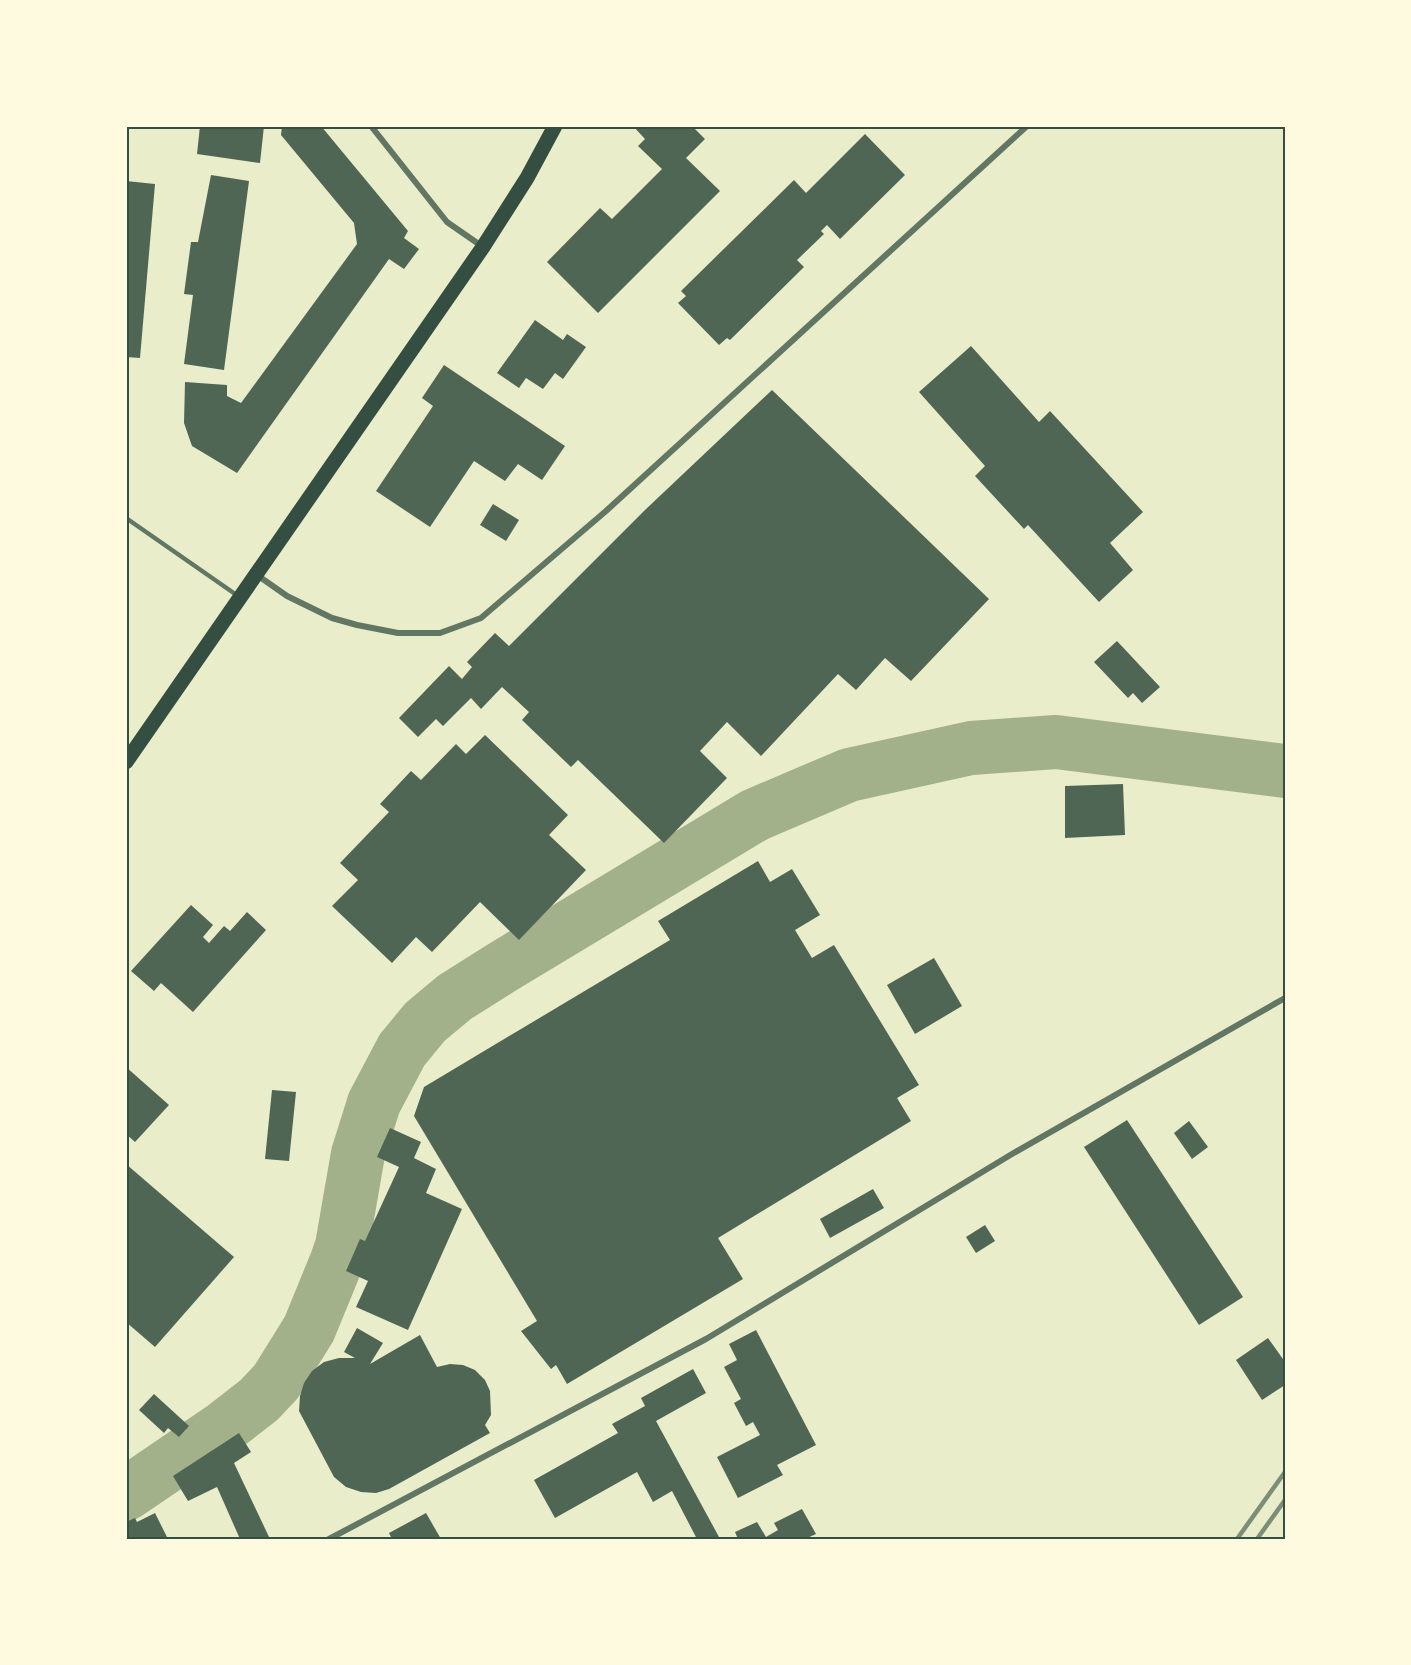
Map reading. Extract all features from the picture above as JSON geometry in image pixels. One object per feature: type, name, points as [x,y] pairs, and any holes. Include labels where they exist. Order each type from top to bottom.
[{"type":"main road","points":[[126,762],[483,247],[527,178],[555,126]]},
{"type":"street","points":[[371,126],[447,222],[483,247]]},
{"type":"street","points":[[256,575],[287,596],[332,618],[398,633],[440,633],[481,618],[606,511],[1027,126]]},
{"type":"street","points":[[328,1539],[705,1339],[1012,1154],[1285,998]]},
{"type":"lane","points":[[126,518],[241,598]]},
{"type":"building","points":[[200,126],[264,126],[260,163],[197,154]]},
{"type":"building","points":[[282,126],[321,126],[408,231],[404,238],[419,249],[404,269],[389,259],[237,473],[192,446],[184,423],[185,382],[227,385],[227,396],[241,403],[357,244],[354,223],[281,135]]},
{"type":"building","points":[[633,126],[692,126],[705,139],[686,158],[720,191],[598,313],[547,262],[600,208],[612,219],[662,169],[638,146],[645,139]]},
{"type":"building","points":[[865,134],[905,175],[840,239],[827,225],[821,231],[824,234],[797,260],[804,267],[730,340],[727,338],[719,345],[678,303],[686,296],[681,291],[794,180],[806,193]]},
{"type":"building","points":[[211,175],[249,181],[224,370],[184,364],[193,295],[184,294],[191,242],[198,242]]},
{"type":"building","points":[[126,181],[155,184],[140,358],[126,357]]},
{"type":"building","points":[[535,320],[563,340],[567,334],[586,347],[563,379],[555,373],[543,389],[526,378],[519,388],[497,373]]},
{"type":"building","points":[[971,346],[1039,422],[1050,411],[1143,512],[1110,543],[1133,570],[1099,602],[1028,525],[1024,529],[975,476],[985,466],[919,392]]},
{"type":"building","points":[[444,365],[565,446],[542,480],[518,464],[505,481],[474,461],[430,527],[376,491],[433,406],[422,398]]},
{"type":"building","points":[[772,390],[989,599],[911,681],[885,658],[856,690],[838,674],[761,756],[727,722],[700,751],[727,778],[664,843],[578,760],[571,767],[522,720],[529,712],[502,687],[481,709],[471,698],[443,726],[436,719],[418,737],[399,718],[449,666],[462,679],[472,667],[467,662],[495,633],[509,646],[645,510]]},
{"type":"building","points":[[493,504],[519,520],[506,541],[480,525]]},
{"type":"building","points":[[1117,641],[1160,687],[1142,703],[1133,693],[1128,698],[1094,662]]},
{"type":"building","points":[[485,735],[568,815],[549,835],[586,870],[519,940],[480,902],[432,952],[416,937],[392,963],[332,906],[358,880],[340,863],[389,812],[380,804],[411,771],[421,780],[456,744],[466,754]]},
{"type":"building","points":[[1123,784],[1125,835],[1065,838],[1065,786]]},
{"type":"building","points":[[758,861],[770,882],[792,869],[820,915],[795,930],[812,958],[834,945],[919,1085],[897,1098],[911,1121],[718,1238],[743,1279],[567,1384],[556,1365],[551,1369],[521,1331],[537,1321],[414,1116],[424,1087],[670,940],[658,921]]},
{"type":"building","points":[[191,905],[213,925],[203,937],[209,943],[224,926],[230,931],[247,912],[266,930],[193,1012],[161,983],[154,991],[131,971]]},
{"type":"building","points":[[934,958],[962,1006],[915,1034],[887,985]]},
{"type":"building","points":[[126,1067],[169,1105],[135,1142],[126,1134]]},
{"type":"building","points":[[272,1090],[296,1092],[289,1161],[265,1159]]},
{"type":"building","points":[[1127,1120],[1243,1297],[1199,1325],[1084,1147]]},
{"type":"building","points":[[1189,1121],[1208,1147],[1192,1159],[1174,1133]]},
{"type":"building","points":[[390,1128],[421,1142],[414,1158],[436,1169],[426,1193],[462,1209],[408,1330],[356,1307],[368,1281],[346,1271],[360,1239],[365,1241],[399,1167],[377,1157]]},
{"type":"building","points":[[126,1164],[234,1257],[155,1347],[126,1322]]},
{"type":"building","points":[[873,1189],[884,1208],[830,1238],[820,1219]]},
{"type":"building","points":[[985,1225],[995,1241],[976,1253],[966,1237]]},
{"type":"building","points":[[357,1328],[383,1343],[370,1364],[420,1335],[437,1367],[450,1364],[463,1365],[475,1370],[485,1380],[490,1391],[491,1415],[485,1425],[490,1433],[389,1489],[376,1493],[361,1492],[346,1487],[334,1477],[299,1411],[300,1396],[304,1383],[312,1371],[324,1362],[339,1358],[355,1358],[344,1352]]},
{"type":"building","points":[[756,1330],[816,1445],[777,1465],[783,1475],[738,1498],[717,1457],[760,1435],[753,1422],[746,1426],[734,1403],[741,1399],[724,1367],[737,1360],[729,1344]]},
{"type":"building","points":[[1268,1338],[1285,1362],[1285,1385],[1262,1400],[1236,1360]]},
{"type":"building","points":[[693,1369],[706,1393],[656,1421],[719,1537],[697,1539],[672,1491],[653,1502],[637,1472],[555,1518],[534,1480],[618,1433],[612,1424],[645,1406],[641,1398]]},
{"type":"building","points":[[154,1394],[189,1426],[179,1437],[168,1428],[164,1433],[139,1410]]},
{"type":"building","points":[[239,1433],[251,1452],[234,1463],[270,1539],[240,1539],[217,1487],[188,1501],[173,1476]]},
{"type":"building","points":[[802,1509],[816,1534],[805,1539],[738,1539],[735,1532],[757,1522],[766,1537],[778,1530],[774,1523]]},
{"type":"building","points":[[155,1513],[167,1537],[126,1539],[126,1522],[135,1518],[137,1522]]},
{"type":"building","points":[[426,1513],[441,1539],[392,1539],[389,1533]]},
{"type":"waterway","points":[[126,1494],[223,1428],[259,1400],[276,1382],[309,1329],[336,1263],[342,1246],[358,1154],[374,1103],[402,1050],[425,1022],[455,997],[501,968],[755,815],[849,775],[971,748],[1056,742],[1285,771]]},
{"type":"railway","points":[[1237,1539],[1285,1472]]},
{"type":"railway","points":[[1257,1539],[1285,1500]]}]
